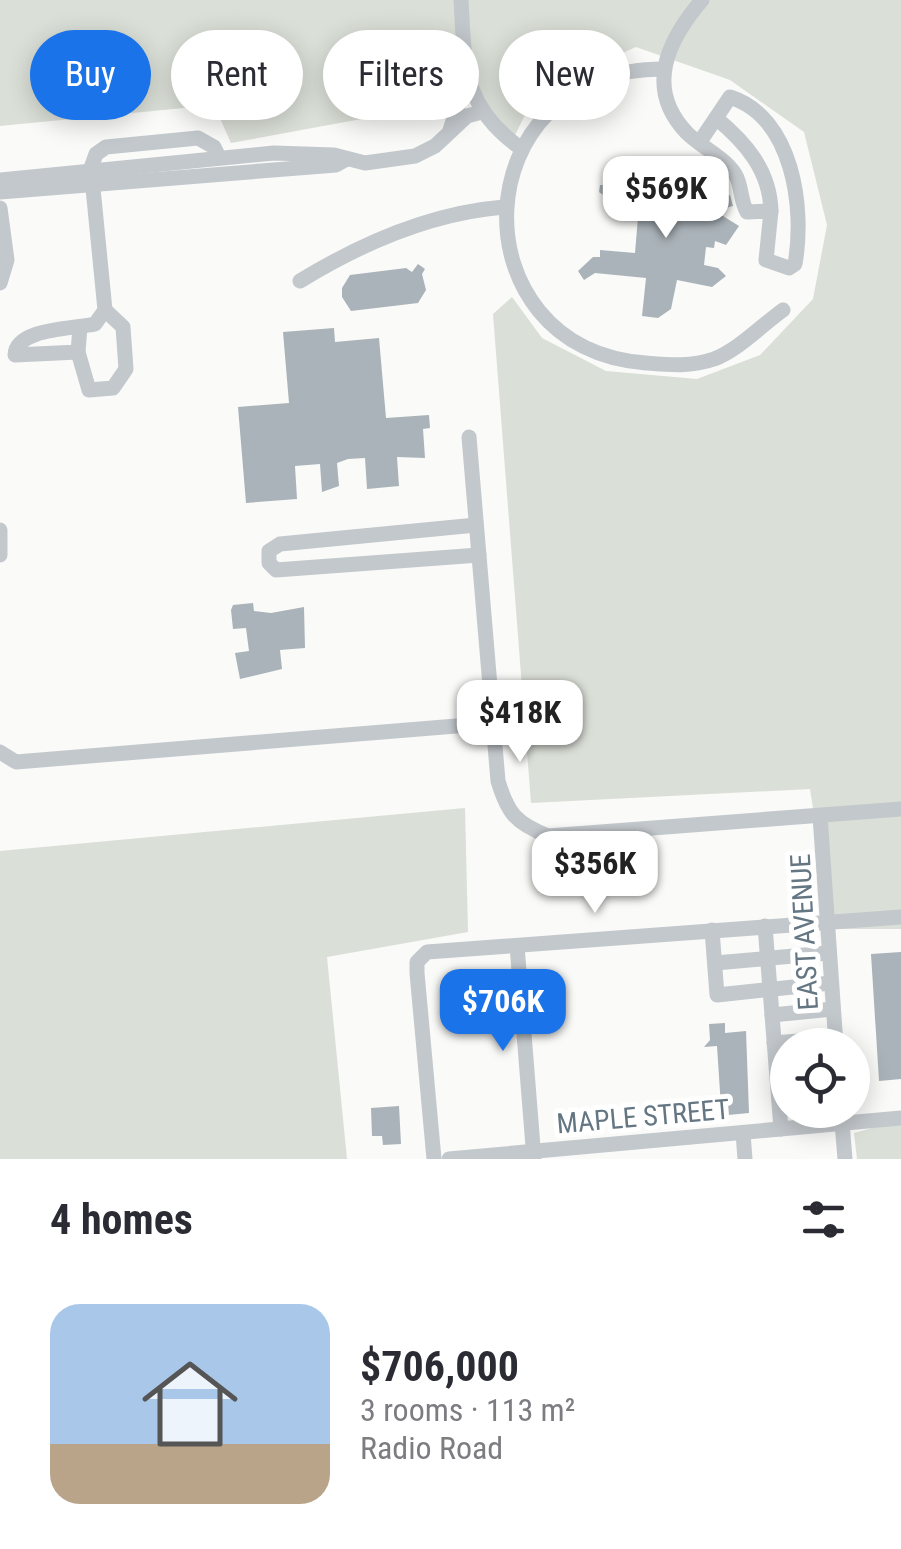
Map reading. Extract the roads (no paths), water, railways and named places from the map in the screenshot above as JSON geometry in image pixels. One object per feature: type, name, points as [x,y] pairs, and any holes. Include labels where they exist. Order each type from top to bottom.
[{"type":"street","points":[[461,0],[464,30]]},
{"type":"street","points":[[702,0],[674,34],[662,69],[673,115],[698,143],[735,174],[747,212],[771,211]]},
{"type":"street","points":[[662,69],[625,70],[580,87],[537,123],[514,164],[504,207],[513,268],[540,308],[565,334],[611,360],[685,366],[718,358],[783,310]]},
{"type":"street","points":[[698,143],[730,97],[742,101],[760,117],[787,156],[799,200],[796,264],[789,268],[766,260],[771,211],[764,176],[746,144],[716,118]]},
{"type":"street","points":[[479,106],[499,133],[522,149]]},
{"type":"street","points":[[0,192],[274,153],[365,163],[416,156],[449,134],[467,116],[482,112]]},
{"type":"street","points":[[449,134],[453,120]]},
{"type":"street","points":[[0,180],[336,166],[345,160]]},
{"type":"street","points":[[78,352],[15,355],[24,337],[95,324],[105,310],[93,176]]},
{"type":"street","points":[[300,281],[360,244],[460,213],[504,207]]},
{"type":"street","points":[[0,208],[1,277]]},
{"type":"street","points":[[80,328],[78,352],[88,390],[113,388],[126,369],[123,327],[105,310]]},
{"type":"street","points":[[468,437],[498,780],[507,812],[520,824],[548,836],[901,809]]},
{"type":"street","points":[[476,526],[280,544],[269,551],[269,563],[276,570],[479,555]]},
{"type":"street","points":[[0,530],[0,555]]},
{"type":"street","points":[[0,752],[16,762],[493,723]]},
{"type":"street","name":"EAST AVENUE","points":[[820,816],[835,1028]]},
{"type":"street","points":[[434,1159],[416,973],[417,962],[427,952],[901,916]]},
{"type":"street","points":[[765,926],[773,1028]]},
{"type":"street","points":[[712,930],[717,995],[831,983]]},
{"type":"street","points":[[518,946],[533,1155]]},
{"type":"street","points":[[715,963],[828,954]]},
{"type":"street","points":[[772,1015],[833,1009]]},
{"type":"street","name":"MAPLE STREET","points":[[870,1117],[901,1118]]},
{"type":"street","name":"MAPLE STREET","points":[[449,1159],[533,1155],[786,1128]]},
{"type":"street","points":[[843,1128],[845,1159]]},
{"type":"street","points":[[743,1133],[745,1159]]}]
